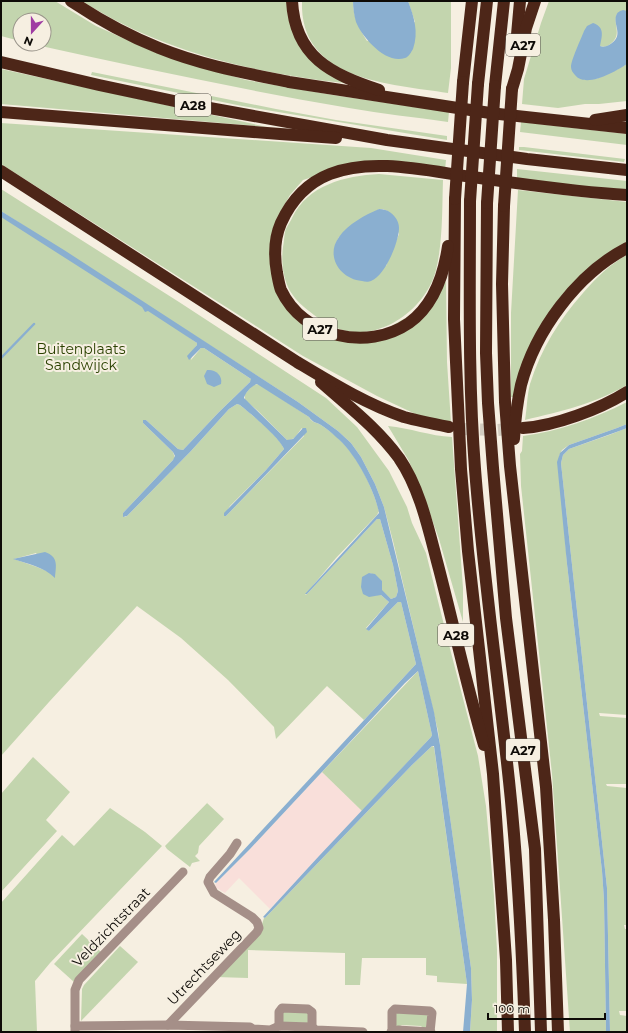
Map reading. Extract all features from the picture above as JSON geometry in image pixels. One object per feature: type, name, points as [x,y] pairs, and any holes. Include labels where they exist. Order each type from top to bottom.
[{"type":"highway","points":[[71,1],[139,40],[181,56],[224,68],[289,82],[412,102],[573,123],[627,128]]},
{"type":"highway","points":[[292,1],[297,31],[313,56],[326,67],[341,76],[367,87],[412,102]]},
{"type":"highway","points":[[465,1],[463,32],[465,63]]},
{"type":"highway","name":"A27","points":[[472,1],[463,82],[455,199],[454,319],[461,469],[468,551],[493,774],[505,945],[508,1032]]},
{"type":"highway","name":"A27","points":[[487,1],[478,84],[470,201],[472,405],[475,469],[511,799],[521,916],[525,1032]]},
{"type":"highway","name":"A27","points":[[504,1],[495,86],[487,203],[486,345],[489,418],[506,618],[535,849],[541,1032]]},
{"type":"highway","name":"A27","points":[[520,1],[504,206],[502,284],[505,402],[512,480],[546,787],[554,920],[558,1032]]},
{"type":"highway","name":"A27","points":[[512,89],[518,69],[526,28],[535,1]]},
{"type":"highway","name":"A28","points":[[1,62],[192,105],[388,140],[520,158],[627,170]]},
{"type":"highway","name":"A28","points":[[1,112],[280,134],[388,140]]},
{"type":"highway","points":[[573,123],[627,115]]},
{"type":"highway","name":"A27","points":[[455,218],[450,232],[445,264],[436,290],[424,307],[409,322],[385,334],[371,337],[346,337],[334,335],[315,327],[299,314],[281,289],[275,263],[276,242],[287,210],[294,200],[311,184],[338,172],[364,167],[382,166],[627,195]]},
{"type":"highway","name":"A28","points":[[1,171],[297,362],[339,387],[362,400],[390,412],[449,427]]},
{"type":"highway","name":"A28","points":[[1,181],[38,195]]},
{"type":"highway","name":"A27","points":[[512,480],[515,419],[518,401],[522,384],[536,346],[561,305],[578,286],[604,263],[627,248]]},
{"type":"highway","name":"A28","points":[[297,362],[374,428],[400,459],[409,476],[432,543],[493,774]]},
{"type":"highway","points":[[523,428],[575,416],[627,392]]},
{"type":"street","name":"Utrechtseweg","points":[[168,1025],[257,932],[259,928],[257,922],[252,917],[214,893],[208,882],[210,877],[230,854],[236,842]]},
{"type":"street","name":"Veldzichtstraat","points":[[75,1029],[75,990],[79,980],[183,872]]},
{"type":"street","points":[[279,1026],[279,1012],[282,1008],[308,1009],[312,1012],[312,1027]]},
{"type":"street","points":[[395,1009],[430,1011],[432,1013],[431,1032],[391,1031],[392,1012],[395,1009]]},
{"type":"street","name":"Utrechtseweg","points":[[75,1029],[168,1025],[250,1027],[253,1029],[270,1030],[279,1026],[312,1027],[316,1030],[363,1032]]},
{"type":"shaded area","points":[[322,772],[362,811],[270,909],[239,878],[225,893],[215,887],[216,883]]},
{"type":"green space","points":[[1,1],[55,1],[96,26],[154,52],[215,71],[246,80],[333,95],[449,112],[448,122],[361,110],[270,94],[52,48],[52,12],[12,12],[12,39],[1,36]]},
{"type":"green space","points":[[82,1],[287,1],[291,23],[344,83],[276,73],[208,57],[143,34]]},
{"type":"green space","points":[[302,1],[353,1],[357,22],[367,41],[415,22],[408,1],[451,1],[451,68],[448,93],[376,81],[352,74],[332,63],[316,48],[305,28]]},
{"type":"green space","points":[[549,1],[627,1],[627,11],[617,14],[616,37],[607,46],[600,46],[598,25],[596,79],[627,64],[627,101],[585,104],[558,108],[522,104],[524,79]]},
{"type":"green space","points":[[1,69],[267,127],[1,104]]},
{"type":"green space","points":[[92,72],[336,120],[447,136],[447,140],[242,106],[91,75]]},
{"type":"green space","points":[[521,122],[627,134],[627,145],[520,132]]},
{"type":"green space","points":[[1,123],[371,148],[446,160],[445,170],[353,164],[303,180],[290,195],[277,218],[270,248],[291,310],[361,343],[434,302],[446,281],[447,362],[451,423],[424,418],[377,396],[303,356],[1,164]]},
{"type":"green space","points":[[519,147],[625,159],[624,162],[519,150]]},
{"type":"green space","points":[[517,169],[627,181],[627,192],[517,180]]},
{"type":"green space","points":[[379,174],[443,180],[441,236],[436,270],[430,286],[420,301],[400,319],[393,323],[372,331],[352,332],[342,330],[323,321],[307,310],[295,298],[286,281],[282,264],[282,252],[286,228],[307,197],[328,184],[366,175]],"holes":[[[379,209],[389,212],[399,234],[386,266],[335,256],[336,243],[339,237]]]},
{"type":"green space","name":"Buitenplaats Sandwijck","points":[[1,189],[179,302],[326,398],[357,427],[389,471],[407,507],[412,523],[426,553],[478,756],[486,806],[494,896],[497,950],[497,1032],[470,1032],[472,1000],[471,968],[438,731],[393,541],[384,507],[375,484],[361,457],[351,443],[338,431],[298,402],[161,314],[197,343],[193,350],[191,360],[201,348],[204,348],[251,379],[251,381],[183,450],[178,449],[146,420],[144,420],[143,423],[173,452],[175,458],[123,513],[123,516],[127,516],[191,451],[229,409],[237,404],[271,432],[284,449],[266,470],[230,506],[224,516],[226,516],[304,436],[302,428],[294,438],[287,440],[245,400],[245,394],[253,385],[259,384],[321,425],[346,446],[364,472],[379,511],[305,595],[377,519],[380,519],[393,565],[398,591],[396,597],[391,599],[381,590],[379,579],[375,575],[369,573],[373,596],[381,595],[389,602],[366,628],[369,631],[398,602],[401,602],[416,664],[364,720],[327,686],[276,739],[274,727],[228,680],[181,638],[137,606],[1,756],[1,217],[29,229],[1,211]],"holes":[[[36,553],[49,572],[37,567],[14,559]]]},
{"type":"green space","points":[[518,190],[627,202],[627,243],[574,284],[515,397],[511,397],[511,313]]},
{"type":"green space","points":[[627,255],[627,385],[615,392],[590,402],[525,420],[528,393],[534,371],[545,347],[559,324],[574,303],[593,282],[609,267]]},
{"type":"green space","points":[[627,402],[627,424],[569,445],[562,450],[559,456],[567,564],[604,900],[606,1032],[570,1032],[552,774],[521,486],[520,454],[522,451],[523,436],[576,424]]},
{"type":"green space","points":[[388,426],[452,437],[463,588],[463,622],[439,539],[425,500],[409,461]]},
{"type":"green space","points":[[627,428],[627,715],[599,713],[600,716],[627,718],[627,784],[606,784],[607,786],[627,788],[627,925],[624,925],[625,929],[627,929],[627,1011],[619,1011],[620,1015],[627,1016],[627,1032],[610,1032],[607,888],[561,463],[563,455],[569,449]]},
{"type":"green space","points":[[418,671],[432,735],[362,811],[322,772]]},
{"type":"green space","points":[[432,746],[434,747],[467,984],[437,982],[437,976],[426,975],[426,958],[362,958],[360,985],[345,985],[345,953],[248,950],[248,978],[216,977],[261,927],[264,918]]},
{"type":"green space","points":[[33,757],[70,792],[46,820],[57,831],[1,892],[1,794]]},
{"type":"green space","points":[[207,803],[224,819],[199,846],[198,853],[195,856],[200,861],[192,863],[190,867],[165,846]]},
{"type":"green space","points":[[110,808],[145,832],[162,846],[50,963],[35,981],[37,1032],[1,1032],[1,903],[62,835],[74,846]]},
{"type":"green space","points":[[82,934],[101,952],[74,982],[54,964]]},
{"type":"green space","points":[[120,946],[138,962],[81,1021],[82,989],[84,985]]},
{"type":"green space","points":[[283,1011],[308,1012],[308,1023],[283,1022]]},
{"type":"green space","points":[[398,1012],[426,1014],[428,1016],[426,1028],[421,1026],[402,1025],[398,1027],[395,1025],[396,1014]]},
{"type":"water","points":[[353,1],[408,1],[416,31],[415,43],[409,56],[398,59],[390,57],[383,54],[369,42],[356,22]]},
{"type":"water","points":[[623,10],[627,11],[627,64],[616,71],[593,80],[580,79],[575,75],[571,67],[576,49],[587,26],[593,23],[597,25],[602,32],[600,46],[608,46],[614,42],[616,38],[616,16]]},
{"type":"water","points":[[379,209],[390,212],[398,222],[399,228],[397,241],[386,266],[381,273],[371,281],[364,282],[347,276],[341,271],[334,259],[335,244],[343,232],[352,224]]},
{"type":"water","points":[[1,211],[64,250],[298,402],[338,431],[351,443],[361,457],[375,484],[384,507],[434,712],[440,745],[471,968],[472,1000],[470,1032],[463,1032],[467,984],[434,746],[432,746],[412,765],[265,918],[263,917],[431,737],[432,735],[418,671],[405,683],[250,849],[216,883],[214,882],[416,664],[401,602],[398,602],[369,631],[366,629],[389,602],[381,595],[369,597],[363,594],[361,587],[362,577],[369,573],[375,574],[382,581],[382,590],[391,599],[396,597],[398,591],[393,565],[380,519],[377,519],[307,594],[305,594],[379,513],[373,493],[363,472],[343,443],[331,432],[257,384],[249,390],[244,398],[287,440],[293,439],[303,428],[306,428],[307,432],[226,516],[224,516],[224,513],[266,470],[284,449],[277,439],[264,426],[237,404],[229,409],[191,451],[127,516],[123,517],[123,513],[173,460],[175,456],[173,452],[143,423],[143,420],[146,420],[178,449],[183,450],[250,382],[251,379],[204,348],[201,348],[189,360],[187,356],[197,345],[197,343],[148,311],[145,312],[142,307],[1,217]]},
{"type":"water","points":[[207,370],[213,370],[220,375],[221,384],[214,387],[207,384],[204,376]]},
{"type":"water","points":[[627,424],[627,428],[569,449],[563,455],[561,463],[607,888],[610,1032],[606,1032],[604,900],[602,871],[567,564],[557,462],[560,453],[569,445]]},
{"type":"water","points":[[45,552],[53,556],[55,559],[55,578],[41,568],[13,559]]},
{"type":"waterway","points":[[1,358],[34,324]]},
{"type":"tunnel","points":[[462,429],[497,430],[518,428]]}]
